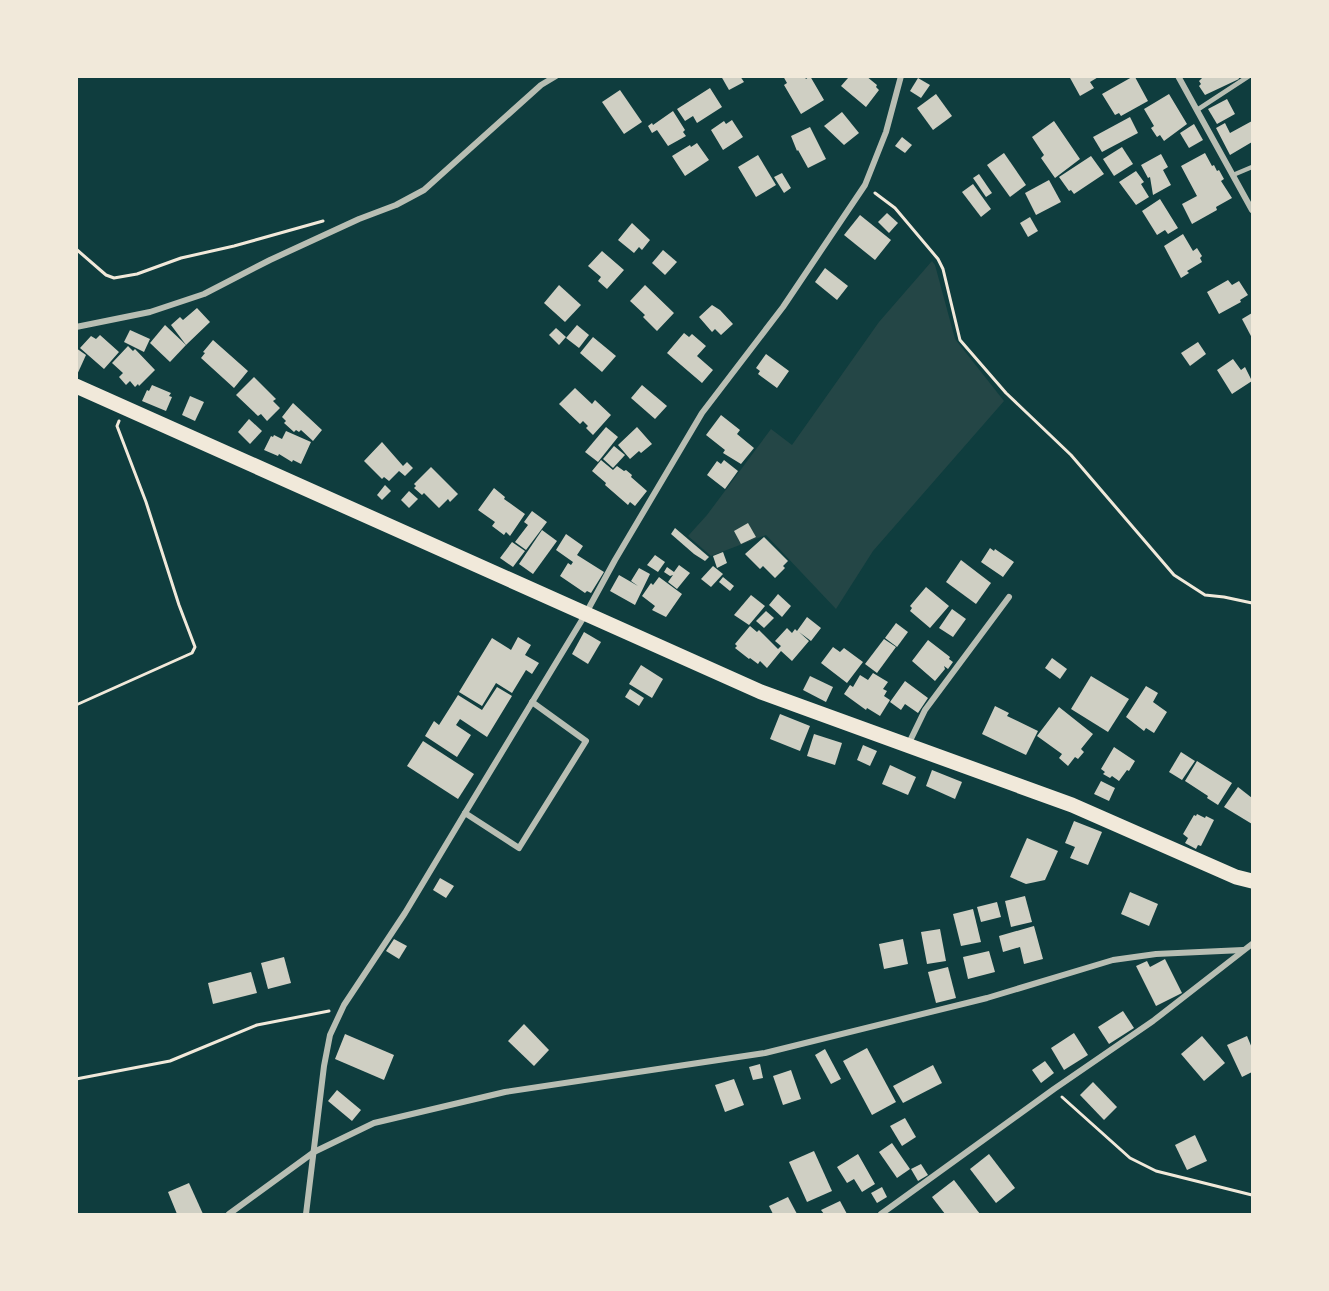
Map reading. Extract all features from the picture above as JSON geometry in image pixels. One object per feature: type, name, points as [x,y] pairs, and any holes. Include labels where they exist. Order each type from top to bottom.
[{"type":"main road","points":[[76,386],[761,692],[1072,805],[1236,877],[1252,881]]},
{"type":"street","points":[[76,327],[150,312],[204,294],[270,260],[359,219],[396,206],[424,190],[541,85],[556,76]]},
{"type":"street","points":[[306,1215],[328,1045],[342,1009],[405,913],[585,615],[702,413],[783,307],[865,185],[886,132],[901,76]]},
{"type":"street","points":[[1178,76],[1252,210]]},
{"type":"street","points":[[908,746],[925,710],[1008,597]]},
{"type":"street","points":[[465,813],[519,848],[586,741],[532,702]]},
{"type":"street","points":[[881,1215],[1054,1089],[1153,1021],[1252,944]]},
{"type":"street","points":[[229,1215],[314,1152],[374,1123],[505,1092],[765,1053],[987,998],[1113,960],[1156,954],[1244,950]]},
{"type":"lane","points":[[1197,110],[1249,76]]},
{"type":"lane","points":[[1233,175],[1252,167]]},
{"type":"path","points":[[865,185],[895,208],[938,259],[943,269],[960,340],[1006,393],[1071,455],[1174,574],[1205,595],[1252,603]]},
{"type":"path","points":[[76,249],[106,275],[114,278],[137,274],[181,258],[326,221]]},
{"type":"path","points":[[76,705],[192,653],[195,646],[179,605],[146,502],[117,426],[123,407]]},
{"type":"path","points":[[76,1079],[170,1060],[257,1026],[342,1009]]},
{"type":"path","points":[[1054,1089],[1130,1158],[1156,1171],[1252,1195]]},
{"type":"shaded area","points":[[932,261],[955,339],[1004,401],[873,551],[836,609],[766,535],[711,556],[688,536],[707,515],[771,429],[792,445],[879,322]]},
{"type":"building","points":[[721,76],[740,76],[744,82],[729,90]]},
{"type":"building","points":[[783,76],[804,76],[806,79],[810,76],[824,100],[801,114],[784,85],[787,83]]},
{"type":"building","points":[[846,76],[866,76],[877,85],[879,90],[866,107],[841,86],[848,78]]},
{"type":"building","points":[[1069,76],[1100,76],[1090,82],[1094,88],[1080,96]]},
{"type":"building","points":[[1204,76],[1238,76],[1239,79],[1205,95],[1199,86],[1201,84],[1199,81]]},
{"type":"building","points":[[1135,77],[1148,101],[1121,116],[1119,113],[1115,115],[1102,94]]},
{"type":"building","points":[[918,78],[930,85],[921,98],[910,91]]},
{"type":"building","points":[[710,88],[722,107],[697,123],[693,116],[685,121],[677,109]]},
{"type":"building","points":[[620,90],[642,122],[624,134],[602,102]]},
{"type":"building","points":[[936,94],[952,116],[933,130],[917,108]]},
{"type":"building","points":[[1169,94],[1187,124],[1164,141],[1160,135],[1157,137],[1151,128],[1154,126],[1144,109]]},
{"type":"building","points":[[1227,99],[1235,114],[1217,124],[1208,109]]},
{"type":"building","points":[[673,111],[685,130],[683,132],[686,136],[668,146],[657,130],[652,133],[648,126]]},
{"type":"building","points":[[842,112],[859,133],[844,145],[824,126]]},
{"type":"building","points":[[1130,117],[1138,133],[1102,152],[1093,137]]},
{"type":"building","points":[[732,120],[743,137],[723,150],[711,130],[724,121],[726,124]]},
{"type":"building","points":[[1054,121],[1080,159],[1055,178],[1041,158],[1044,155],[1032,137]]},
{"type":"building","points":[[1252,121],[1252,142],[1230,155],[1216,128],[1225,123],[1230,133]]},
{"type":"building","points":[[1194,124],[1203,140],[1189,148],[1180,133]]},
{"type":"building","points":[[810,127],[826,159],[808,168],[791,136]]},
{"type":"building","points":[[902,137],[912,145],[905,153],[895,146]]},
{"type":"building","points":[[697,143],[709,160],[685,176],[672,156]]},
{"type":"building","points":[[1122,147],[1133,164],[1114,176],[1103,159]]},
{"type":"building","points":[[1004,153],[1026,185],[1010,197],[987,165]]},
{"type":"building","points":[[1205,153],[1212,166],[1214,165],[1217,171],[1219,170],[1224,179],[1221,181],[1232,198],[1216,207],[1217,210],[1192,224],[1182,204],[1197,196],[1181,166]]},
{"type":"building","points":[[1161,154],[1168,167],[1163,170],[1171,185],[1153,195],[1150,177],[1148,178],[1141,165]]},
{"type":"building","points":[[758,155],[776,185],[756,197],[738,167]]},
{"type":"building","points":[[1091,156],[1104,174],[1074,194],[1059,177]]},
{"type":"building","points":[[1136,171],[1144,182],[1141,184],[1149,197],[1136,205],[1119,182]]},
{"type":"building","points":[[782,173],[791,188],[784,193],[774,177]]},
{"type":"building","points":[[979,174],[992,193],[986,197],[973,178]]},
{"type":"building","points":[[1049,180],[1061,202],[1036,215],[1025,193]]},
{"type":"building","points":[[973,184],[991,209],[981,217],[962,192]]},
{"type":"building","points":[[1160,199],[1178,228],[1168,234],[1165,230],[1157,235],[1142,211]]},
{"type":"building","points":[[887,213],[898,223],[889,233],[878,222]]},
{"type":"building","points":[[860,215],[891,240],[875,260],[844,235]]},
{"type":"building","points":[[1030,217],[1038,231],[1028,237],[1020,223]]},
{"type":"building","points":[[632,223],[650,240],[642,250],[639,247],[634,253],[618,240]]},
{"type":"building","points":[[1183,234],[1193,251],[1197,248],[1202,256],[1200,258],[1202,262],[1187,271],[1189,273],[1181,278],[1164,246]]},
{"type":"building","points":[[663,250],[677,262],[665,275],[652,263]]},
{"type":"building","points":[[602,251],[624,270],[607,289],[598,281],[601,277],[588,266]]},
{"type":"building","points":[[825,268],[848,286],[837,300],[815,282]]},
{"type":"building","points":[[1228,280],[1232,285],[1239,281],[1248,295],[1240,300],[1241,302],[1219,314],[1207,292]]},
{"type":"building","points":[[559,285],[581,305],[565,322],[544,303]]},
{"type":"building","points":[[645,285],[674,313],[657,331],[630,301]]},
{"type":"building","points":[[712,305],[733,324],[721,335],[715,329],[712,332],[699,317]]},
{"type":"building","points":[[197,308],[210,322],[186,345],[171,325],[180,317],[183,320]]},
{"type":"building","points":[[1252,313],[1252,338],[1242,319]]},
{"type":"building","points":[[165,325],[186,345],[170,362],[150,343]]},
{"type":"building","points":[[577,325],[589,335],[579,348],[566,338]]},
{"type":"building","points":[[556,328],[566,337],[559,345],[549,335]]},
{"type":"building","points":[[130,330],[150,339],[144,352],[124,342]]},
{"type":"building","points":[[684,333],[689,337],[692,334],[706,346],[697,356],[713,370],[702,383],[667,353]]},
{"type":"building","points":[[100,335],[119,352],[104,369],[80,348],[91,336],[96,339]]},
{"type":"building","points":[[593,337],[616,356],[602,372],[580,353]]},
{"type":"building","points":[[213,340],[248,371],[234,388],[201,358]]},
{"type":"building","points":[[1198,342],[1206,354],[1190,366],[1181,353]]},
{"type":"building","points":[[128,346],[133,351],[135,349],[155,370],[139,386],[138,384],[135,387],[130,381],[126,385],[119,377],[123,373],[112,363]]},
{"type":"building","points":[[76,348],[86,355],[76,377]]},
{"type":"building","points":[[766,354],[789,371],[777,388],[758,374],[760,371],[756,368]]},
{"type":"building","points":[[1233,359],[1241,370],[1245,367],[1252,381],[1232,394],[1217,370]]},
{"type":"building","points":[[254,377],[276,399],[273,401],[280,408],[267,421],[261,414],[258,416],[236,395]]},
{"type":"building","points":[[152,385],[171,393],[169,396],[172,397],[166,411],[142,401]]},
{"type":"building","points":[[642,385],[667,406],[655,419],[631,398]]},
{"type":"building","points":[[575,388],[592,404],[595,400],[611,415],[593,435],[583,421],[580,424],[559,404]]},
{"type":"building","points":[[190,396],[204,402],[195,421],[182,415]]},
{"type":"building","points":[[293,403],[322,430],[313,441],[301,430],[294,432],[284,423],[286,421],[282,417]]},
{"type":"building","points":[[721,415],[740,430],[737,434],[754,448],[741,464],[723,453],[725,450],[706,435]]},
{"type":"building","points":[[249,419],[262,431],[250,444],[238,432]]},
{"type":"building","points":[[606,427],[618,437],[598,462],[585,452]]},
{"type":"building","points":[[637,427],[652,444],[630,459],[618,445]]},
{"type":"building","points":[[286,431],[311,442],[301,464],[264,450],[271,436],[282,439]]},
{"type":"building","points":[[382,442],[403,466],[407,462],[413,468],[405,476],[399,471],[389,481],[384,477],[382,479],[364,461]]},
{"type":"building","points":[[614,446],[625,455],[613,468],[603,459]]},
{"type":"building","points":[[601,460],[613,470],[617,466],[626,470],[647,491],[635,506],[630,502],[628,505],[592,471]]},
{"type":"building","points":[[724,460],[738,471],[725,489],[707,475],[717,461],[721,464]]},
{"type":"building","points":[[431,467],[458,494],[450,502],[448,499],[439,508],[424,493],[422,495],[414,488],[416,486],[414,484]]},
{"type":"building","points":[[385,485],[391,491],[382,500],[377,495]]},
{"type":"building","points":[[494,488],[505,497],[504,499],[525,514],[510,536],[506,532],[504,535],[492,526],[495,522],[478,510]]},
{"type":"building","points":[[409,491],[418,499],[409,508],[401,500]]},
{"type":"building","points":[[532,511],[547,522],[526,550],[515,542],[528,525],[524,522]]},
{"type":"building","points":[[748,523],[756,537],[741,544],[734,531]]},
{"type":"building","points":[[675,528],[709,557],[705,561],[694,554],[671,534]]},
{"type":"building","points":[[542,530],[557,541],[533,574],[519,564]]},
{"type":"building","points":[[566,534],[583,546],[577,555],[604,572],[591,593],[587,591],[585,593],[560,576],[568,563],[571,565],[573,562],[556,550]]},
{"type":"building","points":[[764,537],[788,561],[783,566],[785,568],[775,578],[763,566],[760,569],[745,554]]},
{"type":"building","points":[[512,542],[525,551],[513,567],[500,558]]},
{"type":"building","points":[[990,548],[1014,562],[1003,577],[981,562]]},
{"type":"building","points":[[723,552],[727,563],[717,568],[713,556]]},
{"type":"building","points":[[655,555],[665,562],[658,572],[647,565]]},
{"type":"building","points":[[961,560],[991,583],[976,604],[946,582]]},
{"type":"building","points":[[679,565],[690,573],[677,589],[668,582],[673,575],[670,576],[664,572],[667,567],[674,572]]},
{"type":"building","points":[[713,566],[723,574],[711,587],[701,579]]},
{"type":"building","points":[[639,568],[650,574],[635,605],[610,591],[619,575],[638,586],[631,581]]},
{"type":"building","points":[[659,577],[682,594],[666,617],[652,610],[655,606],[642,596],[651,583],[653,585]]},
{"type":"building","points":[[723,577],[734,586],[730,591],[719,582]]},
{"type":"building","points":[[926,587],[949,606],[930,628],[910,611],[912,608],[910,606]]},
{"type":"building","points":[[778,594],[791,606],[782,617],[769,605]]},
{"type":"building","points":[[751,595],[765,606],[749,625],[734,615]]},
{"type":"building","points":[[952,609],[966,619],[953,637],[939,628]]},
{"type":"building","points":[[766,611],[774,618],[764,628],[756,621]]},
{"type":"building","points":[[807,617],[821,628],[811,641],[799,632],[809,641],[792,661],[781,651],[767,668],[760,661],[758,664],[735,648],[737,646],[735,644],[750,626],[757,632],[759,630],[778,649],[781,646],[775,641],[787,628],[792,633],[795,629],[797,631]]},
{"type":"building","points":[[896,623],[908,632],[897,647],[885,638]]},
{"type":"building","points":[[584,632],[601,642],[588,664],[572,654]]},
{"type":"building","points":[[518,637],[531,645],[525,655],[539,663],[532,674],[526,670],[512,693],[496,683],[482,706],[459,692],[492,638],[511,650]]},
{"type":"building","points":[[884,639],[896,647],[877,673],[865,664]]},
{"type":"building","points":[[928,640],[953,662],[948,669],[944,666],[945,669],[935,681],[912,661]]},
{"type":"building","points":[[833,647],[840,652],[844,648],[863,662],[847,683],[821,663]]},
{"type":"building","points":[[1052,658],[1067,669],[1060,679],[1045,668]]},
{"type":"building","points":[[641,665],[663,679],[652,698],[629,684]]},
{"type":"building","points":[[873,673],[888,682],[883,689],[887,691],[884,696],[890,700],[880,716],[867,708],[866,710],[844,694],[850,685],[853,687],[860,675],[868,680]]},
{"type":"building","points":[[810,676],[833,687],[826,702],[803,690]]},
{"type":"building","points":[[1091,676],[1129,699],[1108,732],[1071,709]]},
{"type":"building","points":[[905,681],[928,698],[918,713],[905,704],[901,710],[890,702]]},
{"type":"building","points":[[1146,686],[1158,693],[1153,702],[1167,712],[1154,733],[1146,728],[1144,731],[1126,717]]},
{"type":"building","points":[[497,687],[512,696],[487,737],[460,719],[456,725],[471,735],[457,757],[425,736],[434,721],[439,725],[458,695],[482,710]]},
{"type":"building","points":[[630,689],[644,698],[639,706],[625,697]]},
{"type":"building","points":[[995,706],[1009,713],[1007,716],[1038,731],[1026,755],[982,734]]},
{"type":"building","points":[[1059,707],[1093,734],[1081,749],[1084,752],[1078,759],[1075,757],[1068,766],[1059,758],[1062,754],[1037,736]]},
{"type":"building","points":[[780,714],[810,726],[800,751],[770,739]]},
{"type":"building","points":[[814,734],[842,743],[835,765],[807,756]]},
{"type":"building","points":[[423,741],[474,774],[458,799],[407,766]]},
{"type":"building","points":[[863,745],[877,751],[870,766],[857,760]]},
{"type":"building","points":[[1114,747],[1135,761],[1119,781],[1103,774],[1105,772],[1101,769]]},
{"type":"building","points":[[1181,752],[1195,761],[1182,780],[1169,772]]},
{"type":"building","points":[[1197,761],[1232,783],[1218,805],[1185,781]]},
{"type":"building","points":[[890,765],[916,777],[908,795],[882,784]]},
{"type":"building","points":[[932,770],[962,782],[955,799],[926,786]]},
{"type":"building","points":[[1101,781],[1115,788],[1109,801],[1094,794]]},
{"type":"building","points":[[1238,787],[1252,798],[1252,824],[1224,807]]},
{"type":"building","points":[[1194,815],[1214,820],[1201,846],[1198,845],[1196,849],[1185,843],[1188,838],[1183,834]]},
{"type":"building","points":[[1074,821],[1102,832],[1088,865],[1070,858],[1075,847],[1065,843]]},
{"type":"building","points":[[1027,838],[1058,851],[1045,880],[1026,884],[1010,877]]},
{"type":"building","points":[[440,878],[454,886],[446,898],[433,890]]},
{"type":"building","points":[[1130,892],[1158,904],[1149,926],[1121,914]]},
{"type":"building","points":[[1025,896],[1032,922],[1011,927],[1005,901]]},
{"type":"building","points":[[997,902],[1001,917],[981,922],[977,907]]},
{"type":"building","points":[[973,909],[981,942],[961,946],[953,914]]},
{"type":"building","points":[[1034,926],[1043,959],[1024,964],[1020,947],[1003,952],[999,936]]},
{"type":"building","points":[[940,929],[946,961],[927,964],[921,932]]},
{"type":"building","points":[[394,939],[407,946],[399,959],[386,951]]},
{"type":"building","points":[[903,939],[908,964],[884,969],[879,944]]},
{"type":"building","points":[[989,951],[995,972],[968,979],[963,957]]},
{"type":"building","points":[[284,957],[291,983],[268,989],[261,963]]},
{"type":"building","points":[[1165,959],[1182,993],[1156,1006],[1136,966],[1147,961],[1150,967]]},
{"type":"building","points":[[948,967],[956,998],[936,1003],[928,972]]},
{"type":"building","points":[[251,972],[257,993],[213,1004],[208,983]]},
{"type":"building","points":[[1123,1011],[1134,1028],[1109,1044],[1098,1027]]},
{"type":"building","points":[[524,1024],[549,1050],[534,1066],[508,1041]]},
{"type":"building","points":[[1074,1033],[1088,1055],[1064,1070],[1051,1048]]},
{"type":"building","points":[[345,1034],[394,1055],[384,1080],[335,1059]]},
{"type":"building","points":[[1202,1036],[1225,1063],[1204,1081],[1181,1054]]},
{"type":"building","points":[[1247,1036],[1252,1048],[1252,1072],[1242,1077],[1227,1045]]},
{"type":"building","points":[[867,1048],[896,1102],[872,1115],[843,1061]]},
{"type":"building","points":[[825,1049],[841,1079],[831,1084],[815,1055]]},
{"type":"building","points":[[1045,1061],[1054,1073],[1041,1083],[1032,1070]]},
{"type":"building","points":[[760,1064],[763,1078],[753,1080],[749,1067]]},
{"type":"building","points":[[933,1065],[942,1083],[903,1103],[893,1086]]},
{"type":"building","points":[[791,1070],[801,1099],[783,1105],[773,1076]]},
{"type":"building","points":[[734,1079],[744,1105],[725,1112],[715,1085]]},
{"type":"building","points":[[1093,1082],[1117,1107],[1104,1120],[1080,1095]]},
{"type":"building","points":[[337,1090],[361,1110],[352,1121],[328,1101]]},
{"type":"building","points":[[905,1118],[916,1137],[902,1146],[890,1126]]},
{"type":"building","points":[[1195,1135],[1207,1161],[1187,1170],[1175,1145]]},
{"type":"building","points":[[892,1143],[910,1169],[897,1178],[879,1152]]},
{"type":"building","points":[[814,1151],[832,1191],[807,1202],[789,1162]]},
{"type":"building","points":[[858,1154],[875,1184],[862,1192],[854,1179],[847,1183],[837,1167]]},
{"type":"building","points":[[989,1154],[1015,1188],[996,1203],[970,1169]]},
{"type":"building","points":[[921,1164],[928,1175],[918,1181],[911,1169]]},
{"type":"building","points":[[954,1180],[980,1214],[945,1214],[932,1197]]},
{"type":"building","points":[[189,1183],[203,1214],[177,1214],[168,1192]]},
{"type":"building","points":[[882,1187],[887,1197],[877,1203],[871,1193]]},
{"type":"building","points":[[788,1197],[797,1214],[773,1214],[769,1206]]},
{"type":"building","points":[[840,1201],[847,1214],[824,1214],[821,1210]]}]
